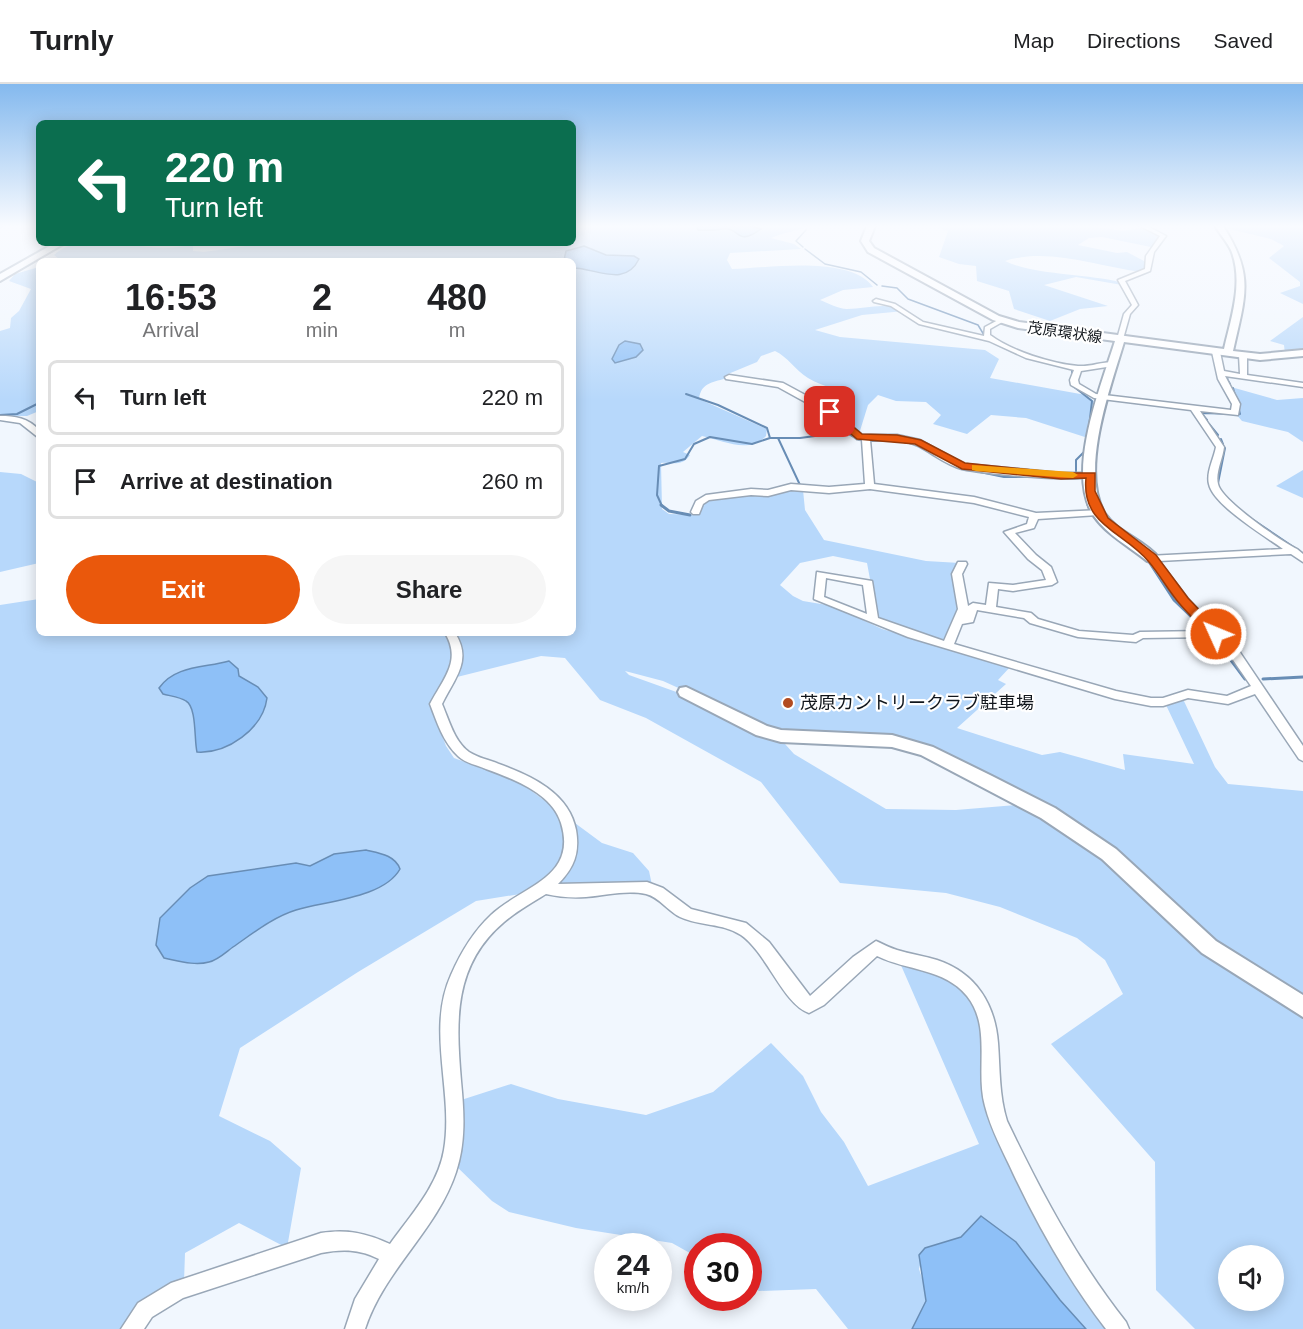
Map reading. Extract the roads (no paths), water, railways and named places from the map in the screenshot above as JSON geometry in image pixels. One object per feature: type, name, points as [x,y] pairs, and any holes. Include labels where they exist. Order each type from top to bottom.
[{"type":"street","name":"茂原環状線","points":[[935,284],[1002,320],[1030,328],[1243,355],[1277,357],[1303,353]]},
{"type":"street","points":[[1123,284],[1135,305],[1127,314],[1102,396],[1092,447],[1090,491],[1098,512],[1104,520],[1152,558],[1184,601],[1235,654],[1303,756]]},
{"type":"street","points":[[1228,353],[1240,298],[1241,284]]},
{"type":"street","points":[[876,301],[893,305],[919,322],[989,339],[1021,352],[1078,369],[1101,363],[1113,364]]},
{"type":"street","points":[[989,339],[987,328],[1002,320]]},
{"type":"street","points":[[1078,369],[1074,380],[1078,389],[1094,396],[1195,410],[1235,413],[1236,404],[1221,373],[1216,352]]},
{"type":"street","points":[[1243,355],[1244,374]]},
{"type":"street","points":[[1221,373],[1244,374],[1303,385]]},
{"type":"street","points":[[729,377],[786,387],[830,412],[851,430],[866,439],[897,438],[917,442],[954,463],[971,467],[1061,476],[1091,475]]},
{"type":"street","points":[[1195,410],[1220,447],[1213,479],[1216,494],[1241,515],[1303,559]]},
{"type":"street","points":[[0,418],[27,422],[36,430]]},
{"type":"street","points":[[866,439],[870,486]]},
{"type":"street","points":[[696,512],[699,502],[706,498],[751,492],[768,493],[791,487],[823,490],[870,486],[974,500],[1036,516],[1098,512]]},
{"type":"street","points":[[991,608],[993,585],[1012,588],[1052,582],[1047,569],[1032,557],[1009,532],[1031,526],[1036,516]]},
{"type":"street","points":[[1152,558],[1294,551]]},
{"type":"street","points":[[947,646],[963,609],[957,574],[962,564]]},
{"type":"street","points":[[873,620],[868,583],[820,574],[819,599],[873,620],[947,646],[1115,695],[1151,702],[1163,702],[1188,694],[1228,700],[1258,688]]},
{"type":"street","points":[[959,621],[969,620],[973,606],[1027,615],[1034,621],[1078,634],[1110,639],[1136,639],[1140,635],[1216,634]]},
{"type":"street","points":[[355,1329],[375,1284],[442,1181],[453,1152],[455,1113],[450,1057],[450,998],[465,959],[500,916],[546,888],[566,867],[571,843],[562,809],[522,778],[465,755],[447,732],[436,704],[460,659],[457,642],[452,636]]},
{"type":"street","points":[[686,692],[762,731],[781,736],[892,741],[927,751],[986,781],[1048,813],[1109,854],[1209,947],[1303,1007]]},
{"type":"street","points":[[546,888],[576,892],[645,888],[653,890],[683,912],[706,920],[737,926],[755,938],[798,996],[809,1006],[822,997],[851,966],[876,948],[901,960],[944,969],[962,980],[978,996],[984,1008],[991,1043],[992,1108],[1046,1219],[1091,1295],[1119,1329]]},
{"type":"street","points":[[131,1329],[145,1310],[178,1290],[321,1243],[345,1238],[375,1247],[393,1256]]},
{"type":"waterway","points":[[882,286],[897,288],[908,299],[978,325],[984,335]]},
{"type":"waterway","points":[[1072,370],[1073,386],[1092,401],[1089,427]]},
{"type":"waterway","points":[[1229,375],[1227,379],[1230,384]]},
{"type":"waterway","points":[[1207,420],[1201,413],[1240,414],[1233,388]]},
{"type":"waterway","points":[[686,394],[718,405],[767,428],[770,438]]},
{"type":"waterway","points":[[0,415],[17,414],[36,404]]},
{"type":"waterway","points":[[1209,424],[1218,435]]},
{"type":"waterway","points":[[778,438],[800,438],[845,432],[860,440]]},
{"type":"waterway","points":[[662,506],[657,495],[659,466],[685,459],[694,444],[710,437],[752,444],[770,438]]},
{"type":"waterway","points":[[770,438],[778,438]]},
{"type":"waterway","points":[[778,438],[800,485]]},
{"type":"waterway","points":[[1221,439],[1223,444]]},
{"type":"waterway","points":[[871,441],[894,440],[914,444]]},
{"type":"waterway","points":[[1218,483],[1225,448]]},
{"type":"waterway","points":[[1076,472],[1076,460],[1085,451]]},
{"type":"waterway","points":[[975,471],[1004,477],[1030,477]]},
{"type":"waterway","points":[[1058,478],[1081,478]]},
{"type":"waterway","points":[[1227,498],[1234,504]]},
{"type":"waterway","points":[[1087,500],[1089,506]]},
{"type":"waterway","points":[[1088,505],[1090,510]]},
{"type":"waterway","points":[[662,506],[669,511],[690,515]]},
{"type":"waterway","points":[[1093,515],[1100,523]]},
{"type":"waterway","points":[[1251,519],[1303,554]]},
{"type":"waterway","points":[[1148,560],[1174,600],[1203,628]]},
{"type":"waterway","points":[[1216,640],[1245,679]]},
{"type":"waterway","points":[[1263,679],[1303,677]]},
{"type":"place","name":"茂原カントリークラブ駐車場","points":[[788,703]]}]
